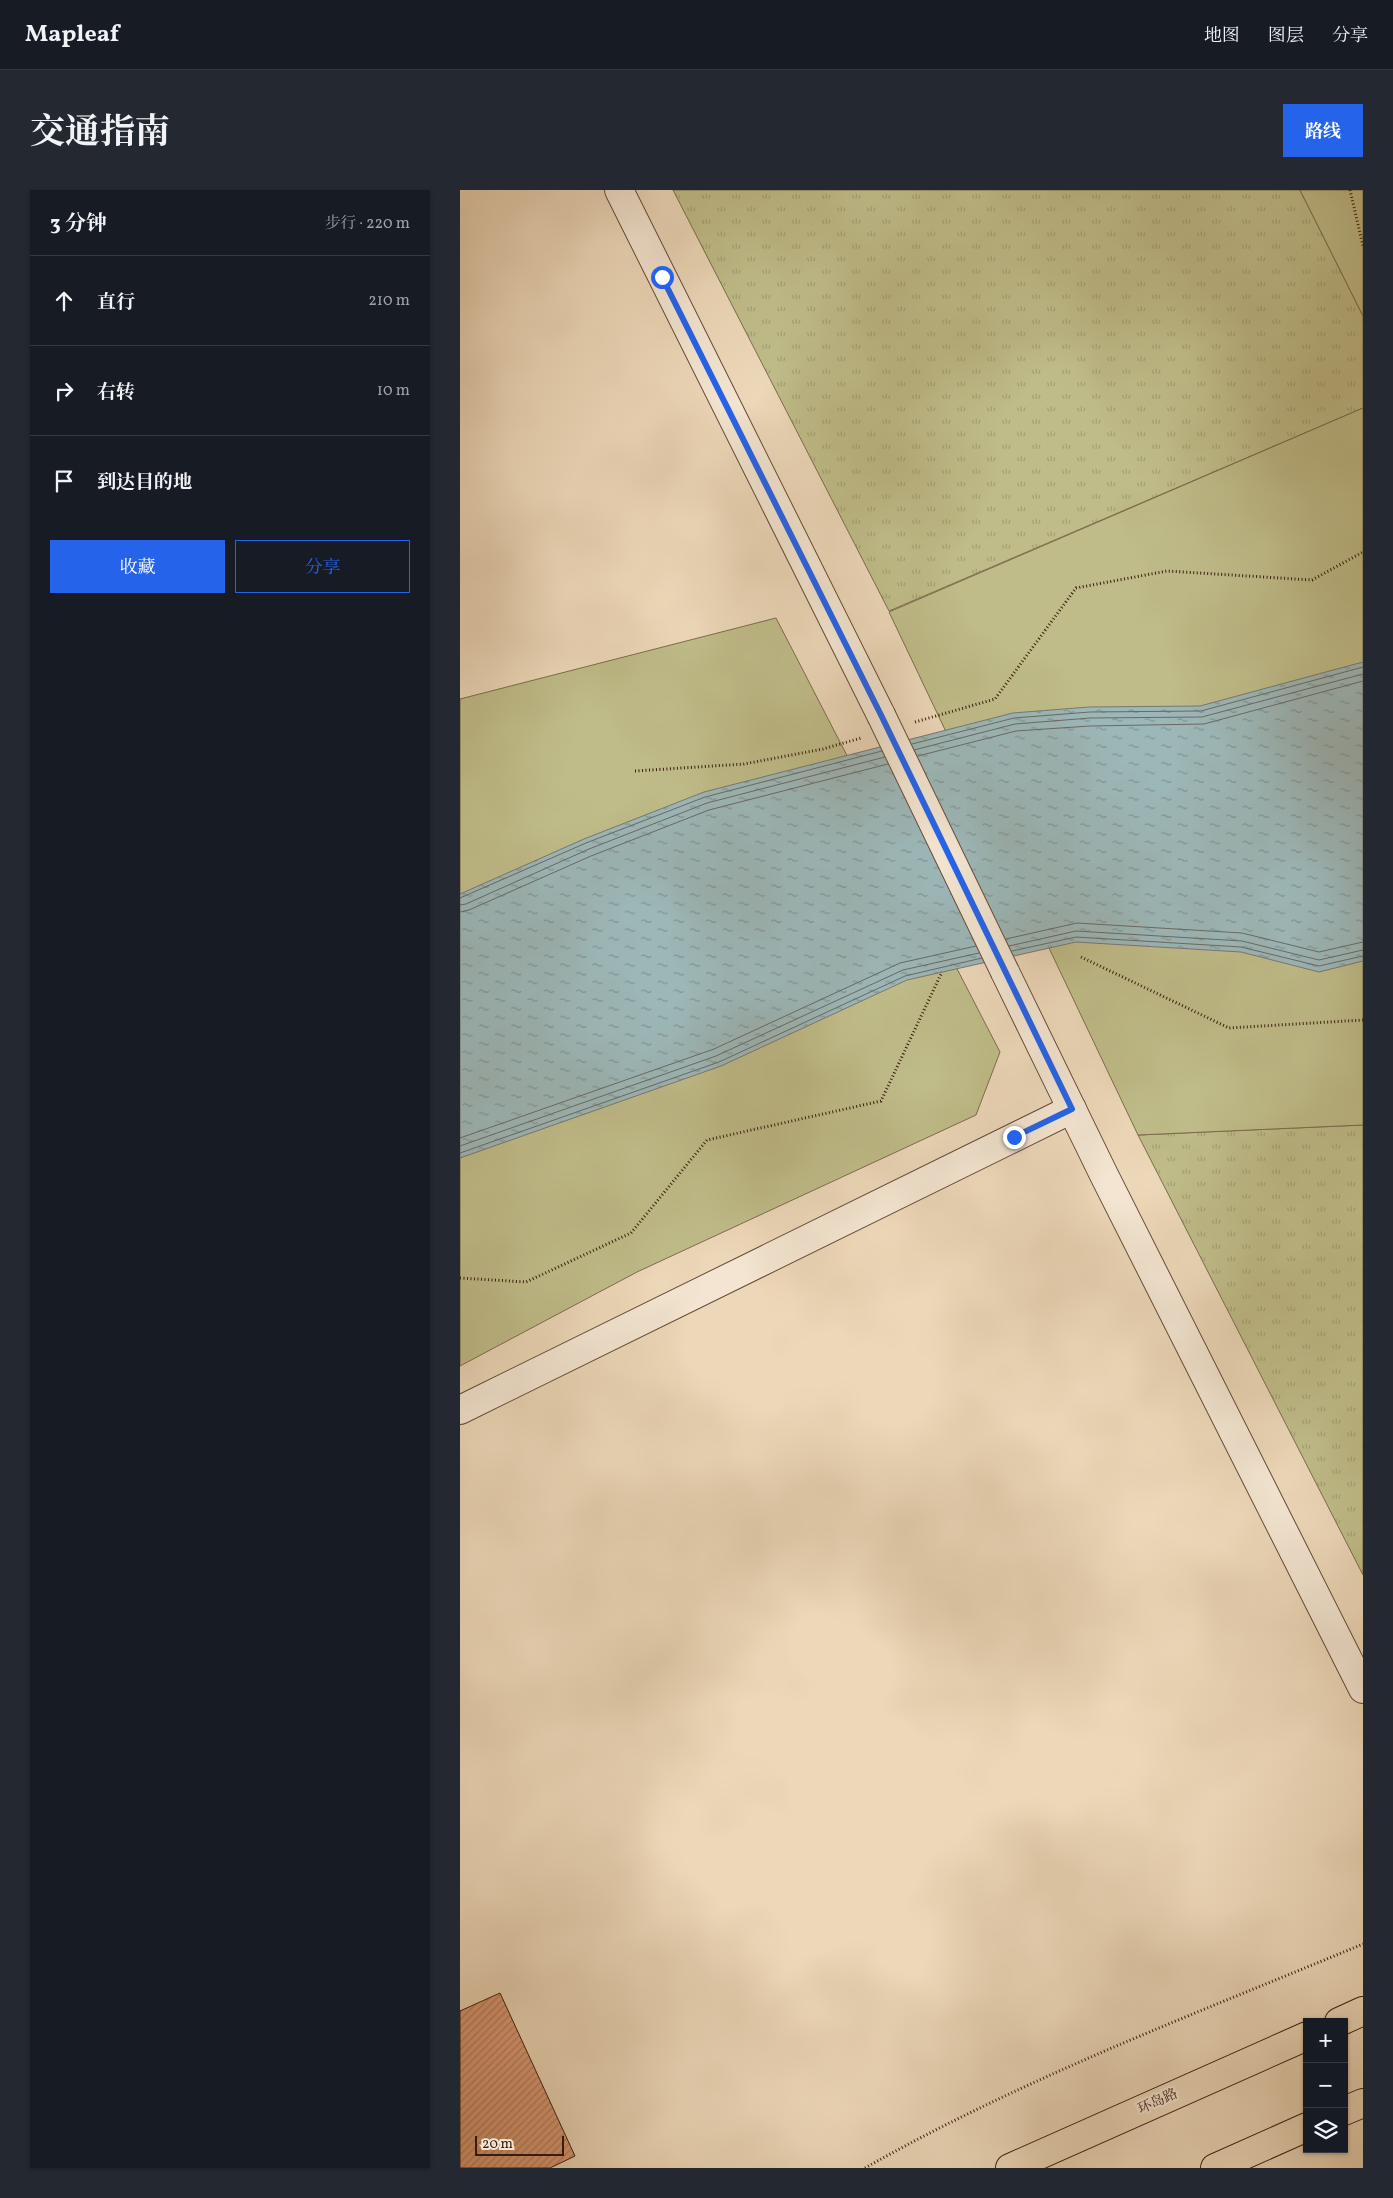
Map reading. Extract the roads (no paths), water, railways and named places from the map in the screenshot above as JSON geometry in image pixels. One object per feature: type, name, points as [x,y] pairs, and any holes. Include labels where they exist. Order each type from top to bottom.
[{"type":"main road","points":[[1348,2018],[1363,2011]]},
{"type":"main road","name":"环岛路","points":[[1010,2168],[1303,2038]]},
{"type":"main road","points":[[1348,2109],[1363,2103]]},
{"type":"main road","points":[[1215,2168],[1303,2129]]},
{"type":"street","points":[[619,190],[876,725],[1005,972],[1363,1689]]},
{"type":"street","points":[[460,1410],[1072,1109]]},
{"type":"water","points":[[1363,662],[1363,961],[1319,972],[1241,952],[1076,942],[907,980],[721,1066],[460,1158],[460,894],[584,839],[704,792],[1013,713],[1089,707],[1200,706]]}]
